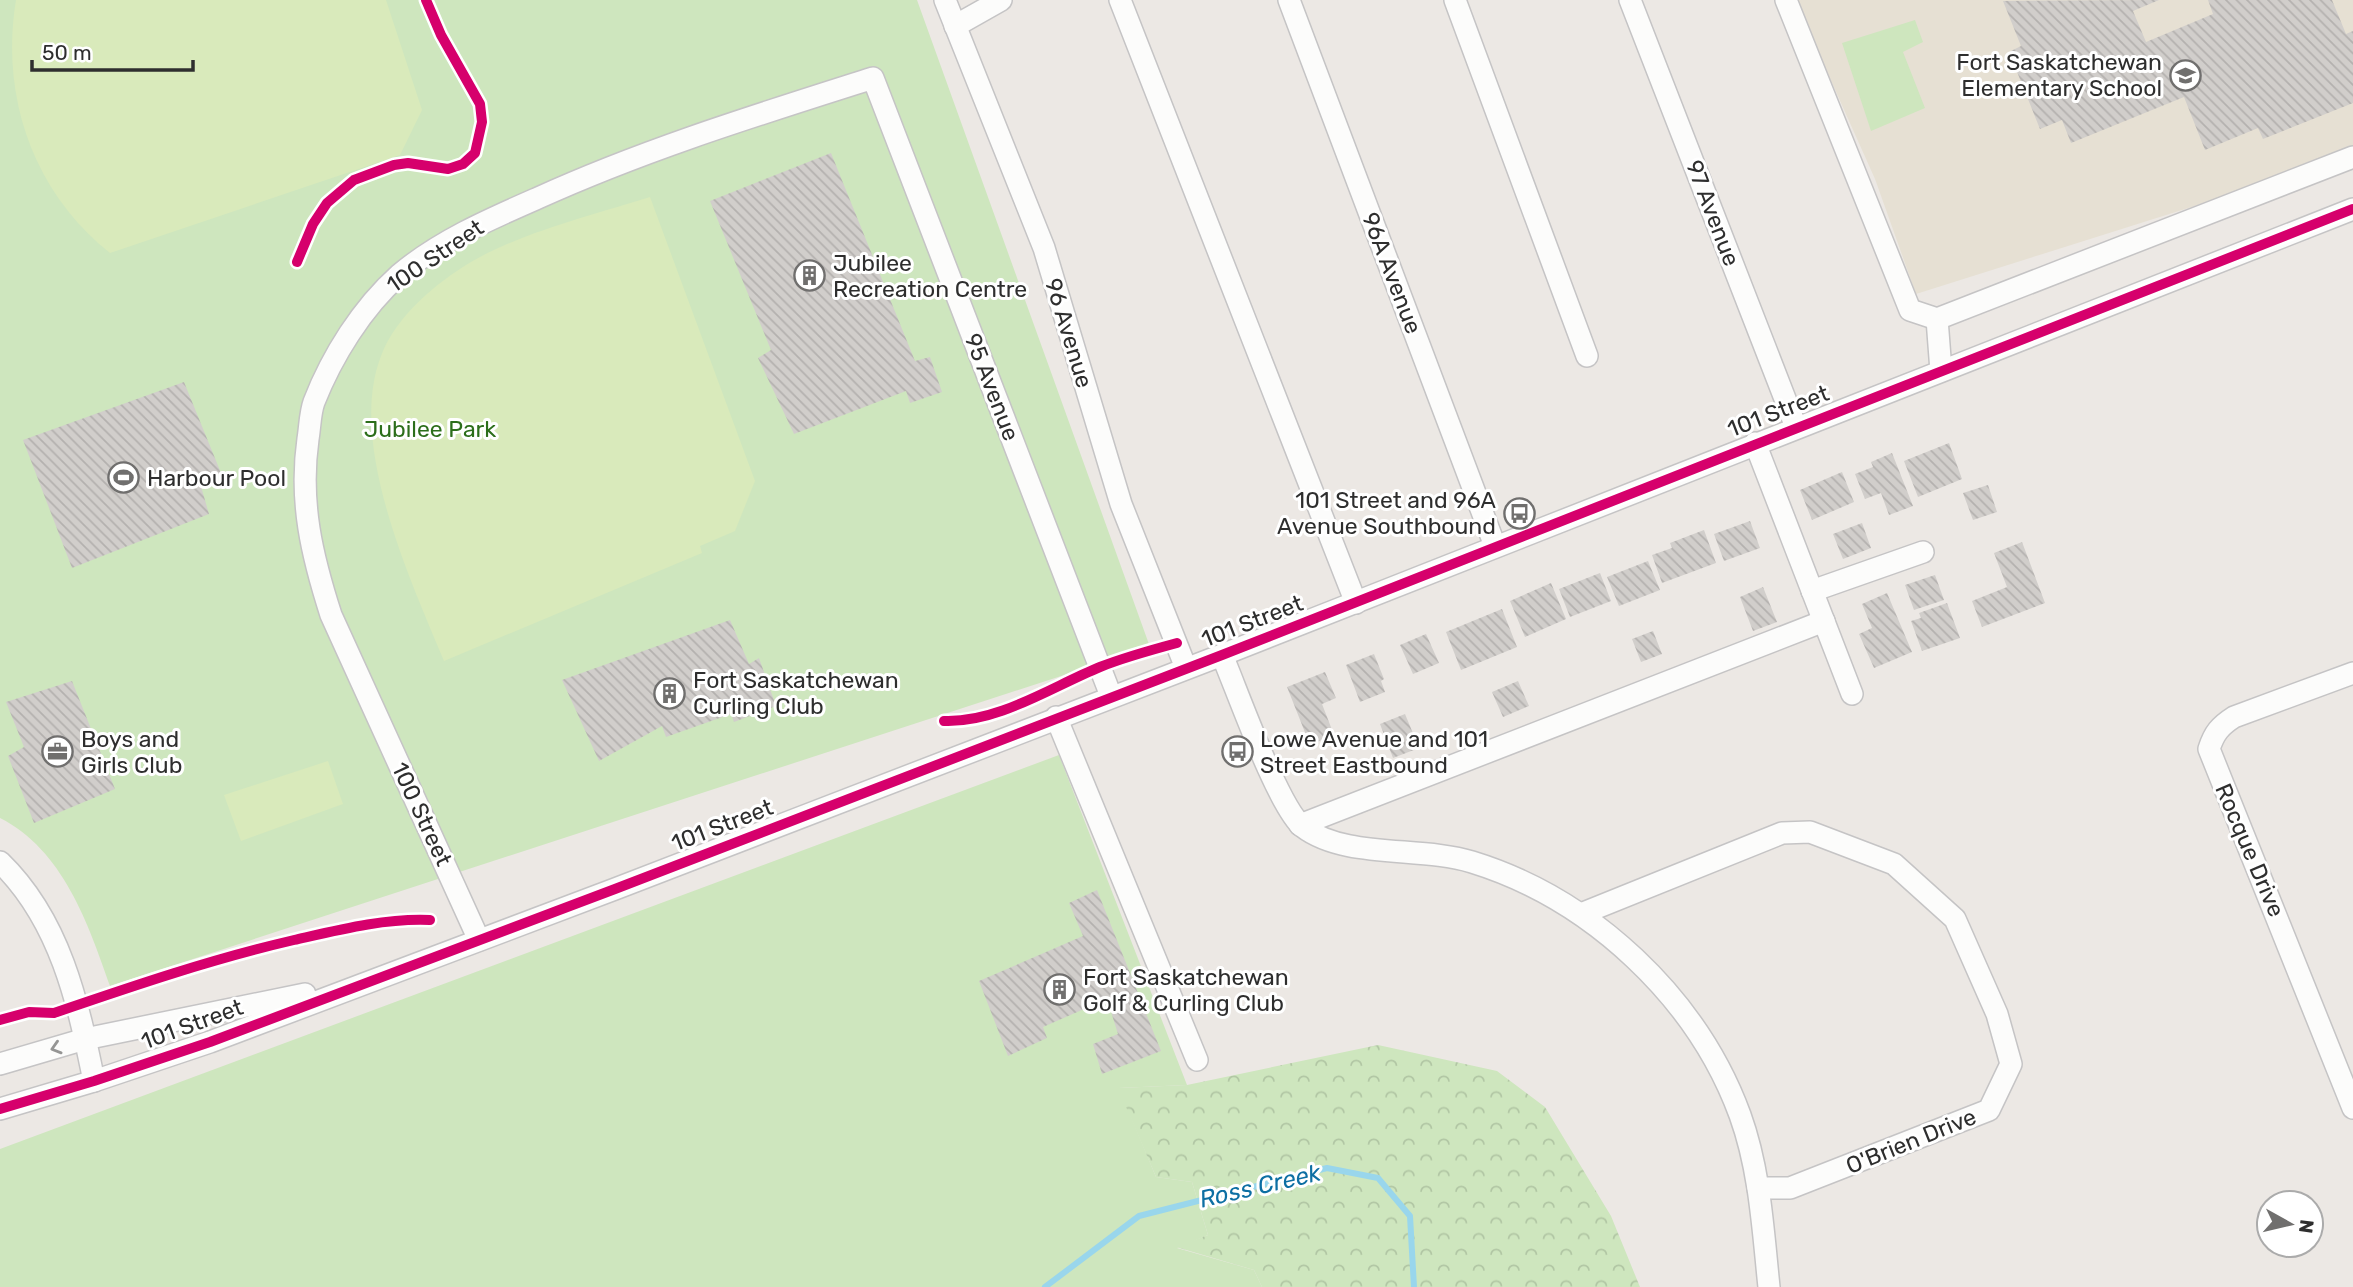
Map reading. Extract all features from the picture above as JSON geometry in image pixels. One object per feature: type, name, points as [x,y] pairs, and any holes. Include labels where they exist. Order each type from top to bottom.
[{"type":"street","name":"96 Avenue","points":[[945,0],[1044,248],[1121,504],[1186,668]]},
{"type":"street","points":[[955,26],[1000,0]]},
{"type":"street","points":[[1120,0],[1356,603]]},
{"type":"street","name":"96A Avenue","points":[[1289,0],[1496,546]]},
{"type":"street","points":[[1455,0],[1587,356]]},
{"type":"street","name":"97 Avenue","points":[[1630,0],[1796,427]]},
{"type":"street","points":[[1786,0],[1910,310],[1937,319],[2353,157]]},
{"type":"street","name":"95 Avenue","points":[[873,78],[1111,696]]},
{"type":"street","name":"100 Street","points":[[479,940],[331,615],[314,562],[305,516],[305,462],[314,404],[352,328],[375,298],[401,274],[474,226],[603,168],[873,78]]},
{"type":"street","name":"101 Street","points":[[0,1109],[94,1082],[210,1042],[362,982],[479,940],[1356,603],[1755,443],[2353,209]]},
{"type":"street","points":[[1937,319],[1941,371]]},
{"type":"street","points":[[1755,443],[1852,694]]},
{"type":"street","points":[[1812,591],[1923,552]]},
{"type":"street","points":[[1300,825],[1824,621]]},
{"type":"street","points":[[1222,655],[1280,793],[1300,825],[1332,842],[1441,854],[1472,862],[1528,885],[1581,914],[1661,985],[1696,1029],[1726,1080],[1741,1118],[1758,1188],[1769,1287]]},
{"type":"street","name":"Rocque Drive","points":[[2353,673],[2234,717],[2221,725],[2209,749],[2353,1108]]},
{"type":"street","points":[[1056,717],[1196,1060]]},
{"type":"street","name":"O'Brien Drive","points":[[1581,914],[1782,833],[1796,831],[1810,832],[1894,864],[1955,919],[1997,1014],[2011,1064],[1990,1110],[1790,1188],[1758,1188]]},
{"type":"street","points":[[0,862],[32,898],[47,923],[63,961],[94,1082]]},
{"type":"street","name":"101 Street","points":[[0,1064],[85,1039],[362,982]]},
{"type":"shaded area","points":[[1795,0],[2353,0],[2353,156],[1916,294],[1875,179]]},
{"type":"green space","name":"Jubilee Park","points":[[0,0],[917,0],[1150,647],[110,986],[82,914],[57,869],[41,849],[22,832],[0,818]]},
{"type":"green space","points":[[16,0],[386,0],[422,110],[400,155],[110,253],[83,229],[61,201],[42,171],[28,140],[18,106],[13,71],[12,36]]},
{"type":"green space","points":[[1915,20],[1923,42],[1903,52],[1925,108],[1871,131],[1842,43]]},
{"type":"green space","points":[[650,197],[755,481],[735,531],[700,546],[702,553],[444,661],[400,551],[377,469],[372,429],[373,391],[381,356],[396,327],[418,302],[471,262],[535,233]]},
{"type":"green space","points":[[1059,755],[1187,1085],[1119,1088],[1156,1177],[1192,1182],[1208,1235],[1177,1248],[1254,1270],[1262,1287],[0,1287],[0,1149]]},
{"type":"green space","points":[[328,761],[343,804],[241,841],[224,795]]},
{"type":"green space","points":[[1378,1045],[1497,1071],[1545,1107],[1611,1216],[1640,1287],[1262,1287],[1254,1270],[1176,1247],[1208,1235],[1192,1182],[1156,1177],[1118,1088],[1187,1085]]},
{"type":"building","name":"Fort Saskatchewan Elementary School","points":[[2159,0],[2133,11],[2146,42],[2213,14],[2208,0],[2332,0],[2346,34],[2353,31],[2353,103],[2263,139],[2258,128],[2205,150],[2184,97],[2071,143],[2062,120],[2040,129],[2009,52],[2021,46],[2003,1]]},
{"type":"building","name":"Jubilee Recreation Centre","points":[[831,153],[915,361],[930,357],[942,392],[910,403],[906,391],[794,434],[758,358],[771,350],[710,201]]},
{"type":"building","name":"Harbour Pool","points":[[184,382],[221,473],[200,483],[209,514],[72,568],[23,440]]},
{"type":"building","points":[[1949,443],[1962,479],[1918,497],[1904,461]]},
{"type":"building","points":[[1892,453],[1913,506],[1889,515],[1881,493],[1865,499],[1855,474],[1873,467],[1871,462]]},
{"type":"building","points":[[1842,472],[1854,502],[1812,520],[1800,490]]},
{"type":"building","points":[[1988,485],[1997,512],[1973,520],[1963,493]]},
{"type":"building","points":[[1750,521],[1760,548],[1724,561],[1714,534]]},
{"type":"building","points":[[1862,523],[1871,548],[1843,559],[1833,534]]},
{"type":"building","points":[[1704,530],[1716,563],[1662,583],[1652,555],[1672,548],[1670,543]]},
{"type":"building","points":[[2022,542],[2045,603],[1982,627],[1972,601],[2007,587],[1994,553]]},
{"type":"building","points":[[1648,561],[1660,590],[1619,606],[1607,577]]},
{"type":"building","points":[[1600,573],[1611,601],[1570,617],[1559,589]]},
{"type":"building","points":[[1935,575],[1944,600],[1914,610],[1905,585]]},
{"type":"building","points":[[1551,583],[1566,619],[1525,637],[1510,601]]},
{"type":"building","points":[[1763,587],[1777,622],[1753,631],[1740,597]]},
{"type":"building","points":[[1887,593],[1912,652],[1874,668],[1859,634],[1872,628],[1862,604]]},
{"type":"building","points":[[1947,603],[1960,638],[1922,651],[1911,621],[1921,618],[1919,613]]},
{"type":"building","points":[[1502,609],[1517,647],[1461,670],[1446,632]]},
{"type":"building","name":"Fort Saskatchewan Curling Club","points":[[730,620],[749,664],[759,658],[776,706],[734,722],[731,714],[666,737],[662,726],[599,761],[562,680]]},
{"type":"building","points":[[1653,631],[1662,654],[1641,662],[1632,639]]},
{"type":"building","points":[[1426,634],[1439,663],[1413,674],[1400,645]]},
{"type":"building","points":[[1374,654],[1384,679],[1381,681],[1385,692],[1360,702],[1346,665]]},
{"type":"building","points":[[1325,672],[1336,698],[1322,704],[1334,735],[1310,745],[1287,687]]},
{"type":"building","name":"Boys and Girls Club","points":[[72,681],[115,789],[34,823],[8,756],[24,747],[6,702]]},
{"type":"building","points":[[1518,681],[1529,706],[1503,717],[1492,692]]},
{"type":"building","points":[[1405,714],[1419,748],[1393,758],[1380,724]]},
{"type":"building","name":"Fort Saskatchewan Golf & Curling Club","points":[[1097,890],[1161,1051],[1102,1074],[1093,1044],[1118,1034],[1107,999],[1043,1027],[1047,1038],[1008,1056],[979,981],[1083,936],[1069,903]]},
{"type":"waterway","name":"Ross Creek","points":[[1045,1287],[1139,1216],[1327,1168],[1378,1178],[1410,1216],[1414,1287]]},
{"type":"cycle path","points":[[297,262],[313,224],[327,203],[354,180],[394,165],[408,163],[448,169],[463,164],[475,153],[482,122],[480,104],[441,35],[426,0]]},
{"type":"cycle path","points":[[0,1109],[210,1042],[615,889],[1222,655],[2353,209]]},
{"type":"cycle path","points":[[944,721],[964,720],[1004,710],[1100,667],[1177,643]]},
{"type":"cycle path","points":[[0,1020],[29,1012],[54,1013],[263,947],[379,923],[430,920]]},
{"type":"place","name":"Fort Saskatchewan Elementary School","points":[[2185,75]]},
{"type":"place","name":"Jubilee Recreation Centre","points":[[810,276]]},
{"type":"place","name":"Harbour Pool","points":[[124,478]]},
{"type":"place","name":"101 Street and 96A Avenue Southbound","points":[[1519,513]]},
{"type":"place","name":"Fort Saskatchewan Curling Club","points":[[670,693]]},
{"type":"place","name":"Boys and Girls Club","points":[[58,752]]},
{"type":"place","name":"Lowe Avenue and 101 Street Eastbound","points":[[1237,752]]},
{"type":"place","name":"Fort Saskatchewan Golf & Curling Club","points":[[1060,990]]}]
